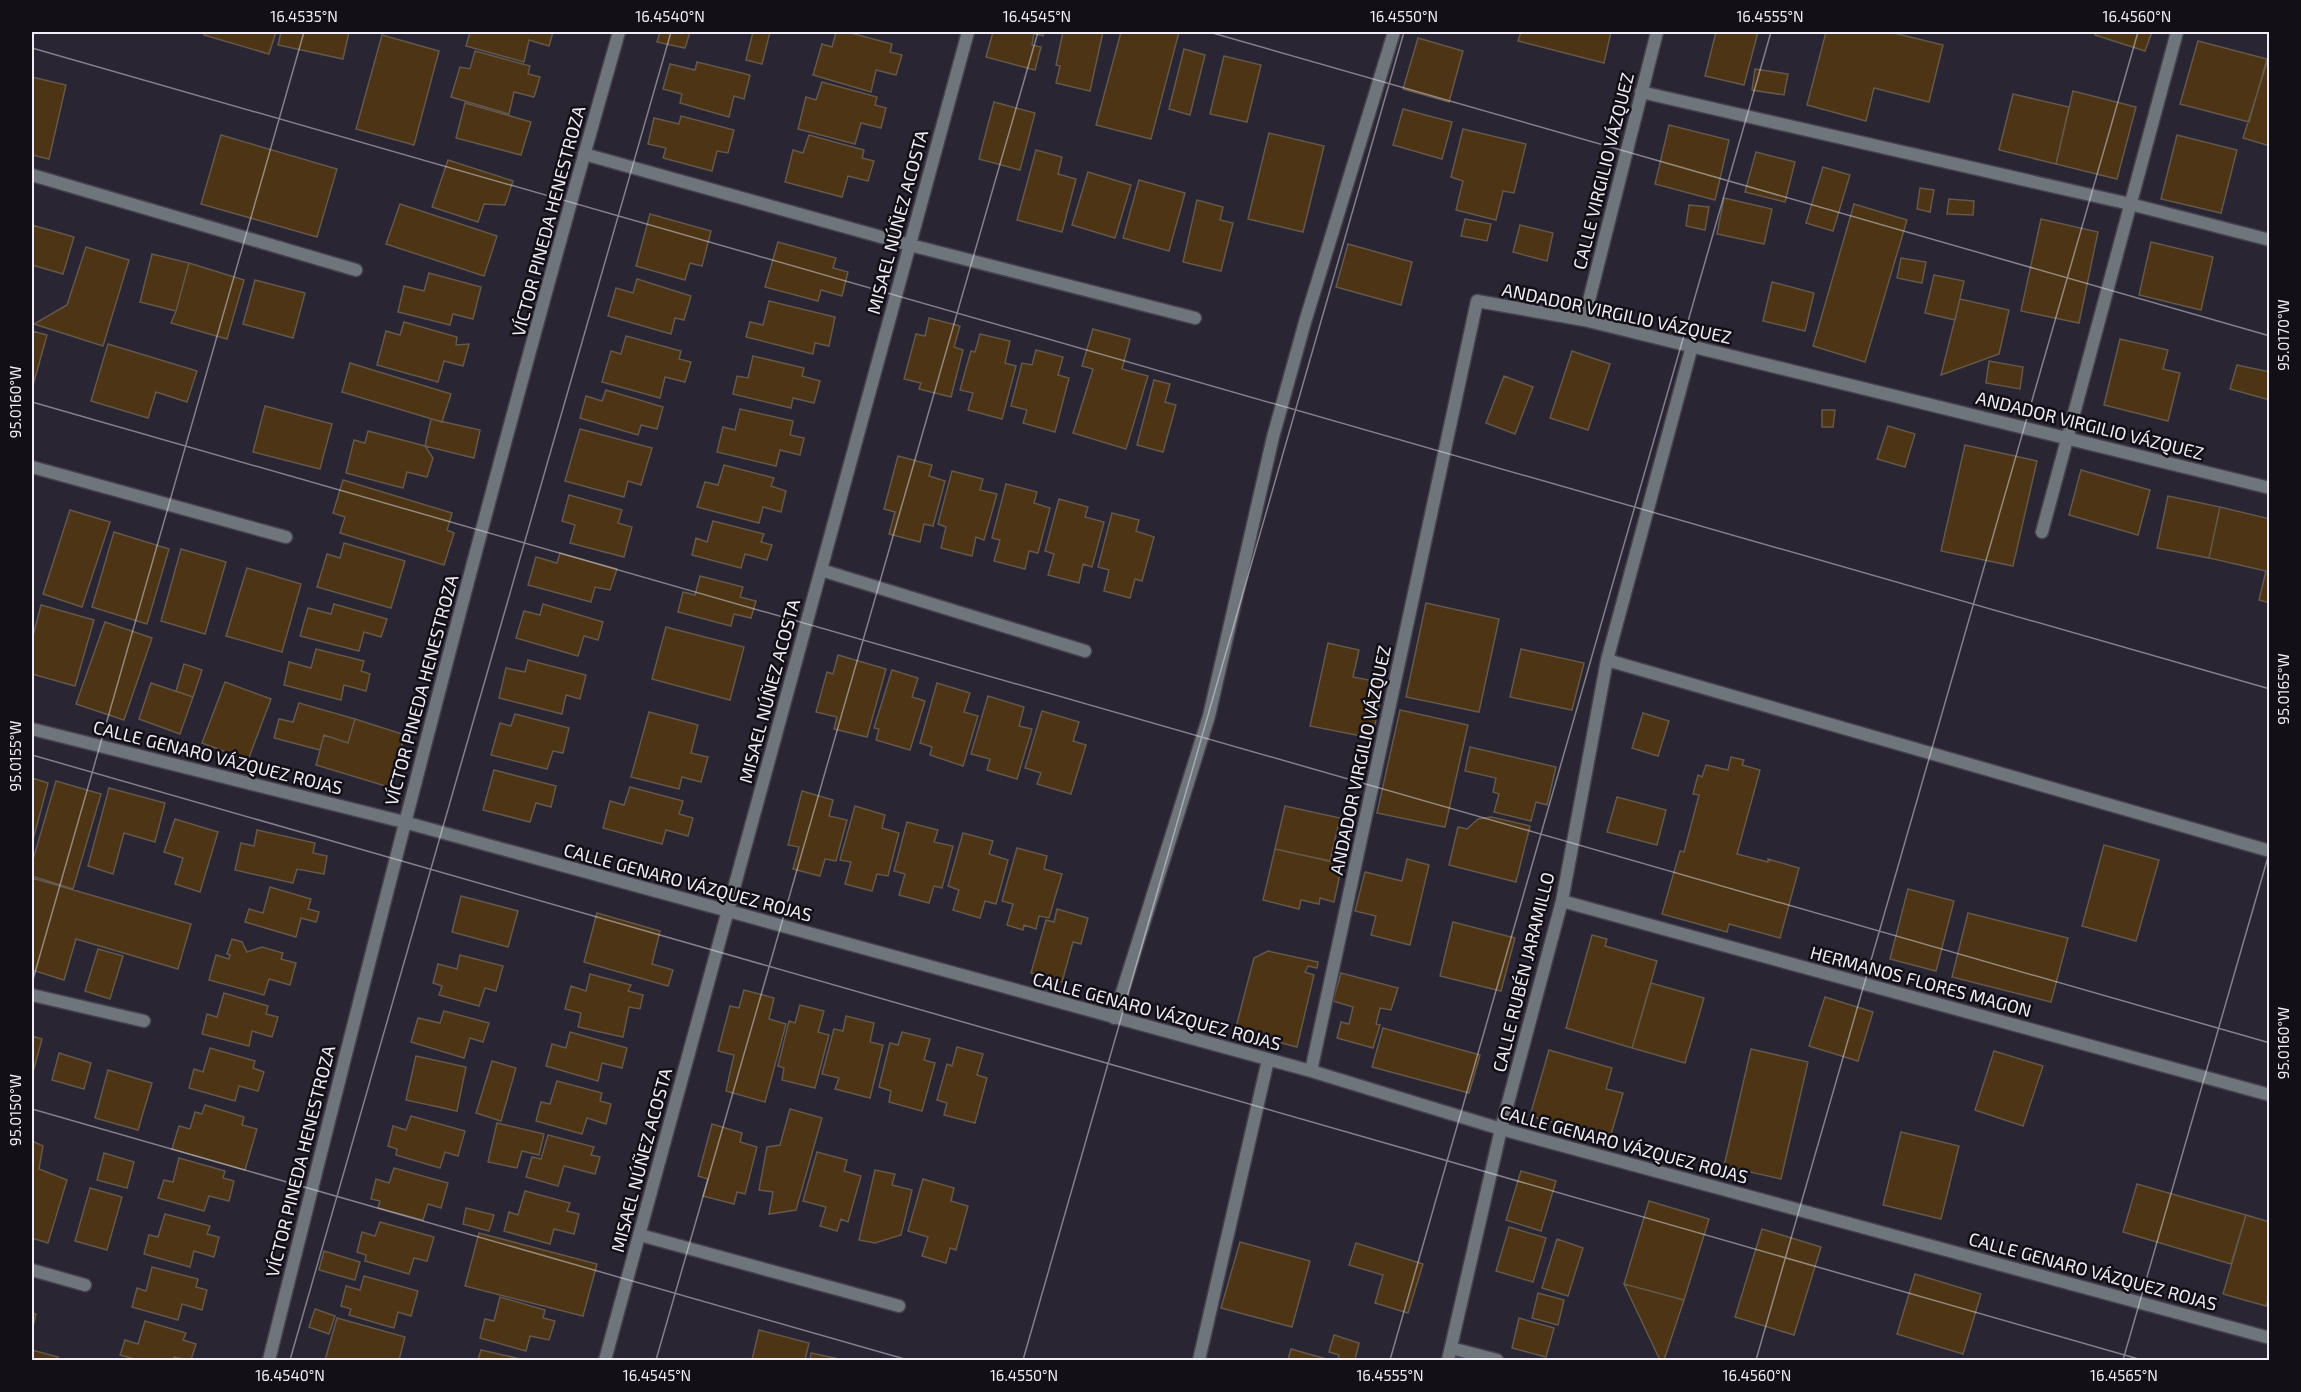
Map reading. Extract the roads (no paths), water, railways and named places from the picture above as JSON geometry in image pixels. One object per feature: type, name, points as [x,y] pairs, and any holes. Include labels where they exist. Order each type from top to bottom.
[{"type":"street","name":"VÍCTOR PINEDA HENESTROZA","points":[[269,1360],[404,822],[619,32]]},
{"type":"street","name":"MISAEL NÚÑEZ ACOSTA","points":[[605,1360],[968,32]]},
{"type":"street","points":[[1114,1018],[1209,716],[1273,437],[1305,322],[1394,32]]},
{"type":"street","name":"CALLE VIRGILIO VÁZQUEZ","points":[[1584,320],[1657,32]]},
{"type":"street","points":[[2042,532],[2177,32]]},
{"type":"street","points":[[1641,92],[2130,204],[2270,240]]},
{"type":"street","points":[[584,154],[910,245],[1195,318]]},
{"type":"street","points":[[32,175],[356,270]]},
{"type":"street","name":"ANDADOR VIRGILIO VÁZQUEZ","points":[[1311,1071],[1477,301],[1584,320],[2270,488]]},
{"type":"street","name":"CALLE RUBÉN JARAMILLO","points":[[1450,1354],[1501,1129],[1563,901],[1607,660],[1692,346]]},
{"type":"street","points":[[32,467],[286,537]]},
{"type":"street","points":[[821,570],[1085,651]]},
{"type":"street","points":[[1607,660],[2270,851]]},
{"type":"street","name":"CALLE GENARO VÁZQUEZ ROJAS","points":[[32,729],[404,822],[1311,1071],[1501,1129],[2270,1338]]},
{"type":"street","name":"HERMANOS FLORES MAGON","points":[[1563,901],[2270,1095]]},
{"type":"street","points":[[32,994],[144,1021]]},
{"type":"street","points":[[1199,1360],[1269,1060]]},
{"type":"street","points":[[640,1235],[899,1306]]},
{"type":"street","points":[[32,1270],[85,1285]]},
{"type":"street","points":[[1450,1354],[1497,1360]]}]
